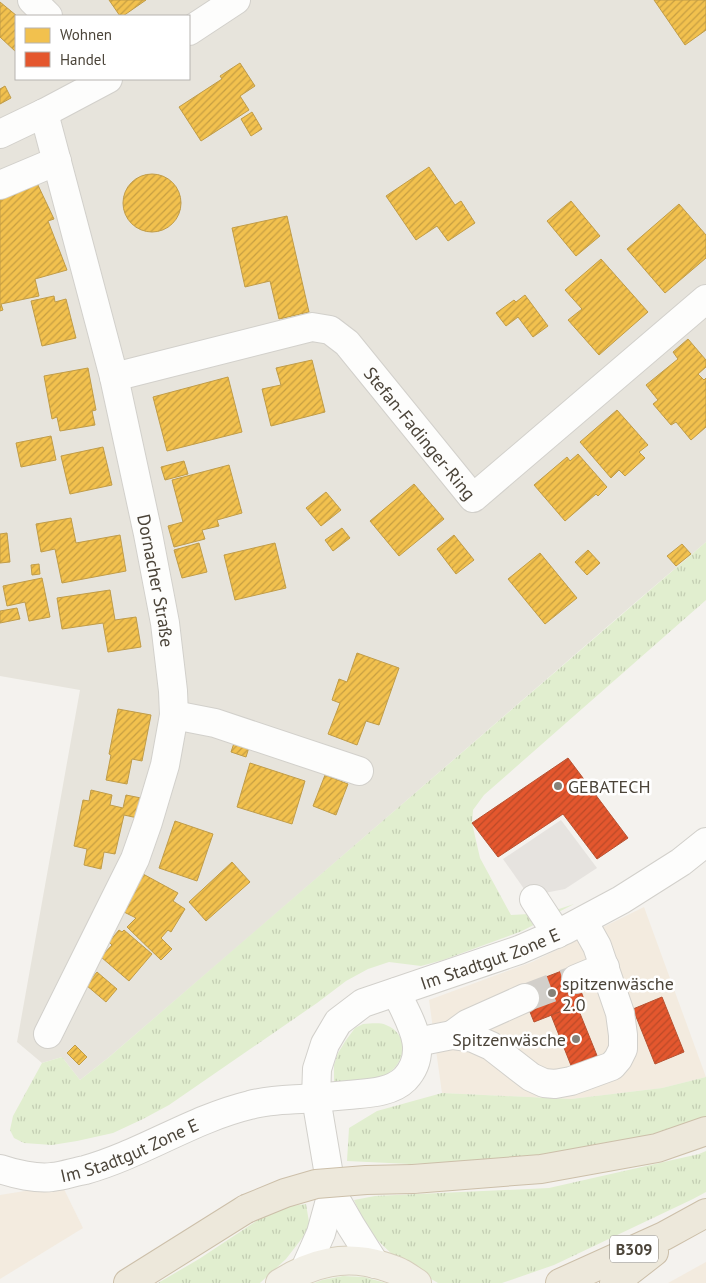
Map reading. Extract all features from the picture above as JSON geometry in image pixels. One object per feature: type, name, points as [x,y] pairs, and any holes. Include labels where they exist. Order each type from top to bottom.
[{"type":"highway","points":[[128,1283],[246,1209],[285,1193],[316,1184],[541,1169],[657,1148],[706,1131]]},
{"type":"highway","points":[[614,1283],[706,1213]]},
{"type":"highway","name":"B309","points":[[560,1283],[664,1236],[706,1213]]},
{"type":"main road","points":[[280,1283],[305,1269],[328,1262],[352,1260],[375,1264],[400,1272],[418,1283]]},
{"type":"street","points":[[32,0],[47,15]]},
{"type":"street","points":[[190,30],[236,0]]},
{"type":"street","points":[[0,134],[44,113],[102,80]]},
{"type":"street","name":"Dornacher Straße","points":[[44,113],[114,377],[148,534],[165,623],[174,715],[165,765],[135,859],[48,1034]]},
{"type":"street","points":[[0,185],[57,161]]},
{"type":"street","name":"Stefan-Fadinger-Ring","points":[[114,377],[312,327],[330,330],[347,343],[473,498],[706,299]]},
{"type":"street","points":[[174,715],[214,723],[359,771]]},
{"type":"street","name":"Im Stadtgut Zone E","points":[[375,1264],[350,1226],[332,1192],[316,1098],[317,1069],[324,1044],[338,1022],[362,1003],[519,950],[557,934],[643,886],[681,862],[706,842]]},
{"type":"street","points":[[534,900],[557,934]]},
{"type":"street","points":[[417,1042],[452,1035],[473,1038],[491,1046],[531,1077],[544,1083],[554,1084],[571,1081],[612,1066],[623,1049],[620,1013],[597,946],[583,921]]},
{"type":"street","points":[[576,979],[604,968]]},
{"type":"street","points":[[316,1098],[374,1092],[391,1088],[403,1081],[411,1071],[416,1061],[417,1042],[396,992]]},
{"type":"street","points":[[452,1035],[467,1024],[525,998]]},
{"type":"street","name":"Im Stadtgut Zone E","points":[[0,1168],[9,1172],[51,1177],[73,1173],[100,1166],[140,1150],[224,1112],[274,1100],[316,1098]]},
{"type":"street","name":"Im Stadtgut Zone E","points":[[305,1269],[321,1233],[332,1192]]},
{"type":"shaded area","points":[[0,0],[706,0],[706,542],[236,948],[80,1080],[62,1057],[42,1063],[17,1042],[80,690],[0,676]]},
{"type":"shaded area","points":[[561,820],[597,868],[565,889],[529,896],[503,859]]},
{"type":"shaded area","name":"Spitzenwäsche","points":[[644,907],[706,1077],[662,1088],[571,1099],[442,1093],[429,1000],[532,962]]},
{"type":"shaded area","points":[[62,1185],[83,1228],[0,1279],[0,1195]]},
{"type":"shaded area","points":[[706,1262],[706,1283],[668,1283]]},
{"type":"green space","points":[[706,542],[706,600],[484,795],[473,810],[472,823],[480,858],[511,915],[547,913],[574,904],[522,931],[443,960],[421,966],[389,962],[368,969],[346,981],[169,1105],[113,1133],[52,1145],[24,1143],[14,1138],[10,1130],[13,1116],[42,1063],[62,1057],[80,1080],[108,1058]]},
{"type":"green space","points":[[363,1024],[386,1025],[394,1030],[402,1043],[401,1058],[391,1071],[379,1078],[334,1082],[334,1065],[338,1053],[355,1028]]},
{"type":"green space","points":[[706,1077],[706,1122],[585,1151],[496,1161],[410,1164],[347,1161],[349,1128],[377,1111],[442,1093],[571,1099],[662,1088]]},
{"type":"green space","points":[[706,1151],[706,1192],[554,1265],[502,1283],[438,1283],[397,1259],[368,1231],[354,1200],[375,1196],[549,1188]]},
{"type":"green space","points":[[306,1204],[310,1228],[286,1259],[260,1283],[158,1283],[199,1259],[276,1208]]},
{"type":"green space","points":[[343,1276],[364,1277],[386,1283],[314,1283]]},
{"type":"building: Wohnen","points":[[109,0],[146,0],[124,15],[119,15]]},
{"type":"building: Wohnen","points":[[654,0],[706,0],[706,30],[685,45]]},
{"type":"building: Wohnen","points":[[0,2],[16,15],[15,51],[0,37]]},
{"type":"building: Wohnen","points":[[240,63],[255,86],[240,96],[249,110],[201,141],[179,107],[222,79],[220,76]]},
{"type":"building: Wohnen","points":[[5,86],[11,98],[0,104],[0,89]]},
{"type":"building: Wohnen","points":[[252,112],[262,129],[251,136],[241,119]]},
{"type":"building: Wohnen","points":[[429,167],[455,205],[461,201],[475,223],[448,241],[437,226],[416,240],[386,196]]},
{"type":"building: Wohnen","points":[[146,174],[158,174],[173,182],[181,197],[181,209],[173,224],[158,232],[146,232],[131,224],[123,209],[123,197],[131,182]]},
{"type":"building: Wohnen","points":[[36,181],[54,219],[48,221],[67,270],[35,279],[39,296],[1,304],[3,310],[0,311],[0,190]]},
{"type":"building: Wohnen","points":[[571,201],[600,236],[576,256],[547,221]]},
{"type":"building: Wohnen","points":[[679,204],[706,235],[706,258],[665,293],[627,249]]},
{"type":"building: Wohnen","points":[[287,216],[309,312],[279,319],[270,281],[245,287],[232,228]]},
{"type":"building: Wohnen","points":[[601,259],[648,312],[599,355],[568,320],[582,309],[565,290]]},
{"type":"building: Wohnen","points":[[525,295],[548,326],[533,337],[518,317],[506,326],[496,313],[514,300],[516,302]]},
{"type":"building: Wohnen","points":[[54,296],[55,302],[66,299],[76,338],[42,346],[31,301]]},
{"type":"building: Wohnen","points":[[688,339],[706,360],[706,367],[698,374],[704,380],[706,378],[706,427],[691,440],[676,422],[671,425],[653,404],[658,400],[646,385],[678,359],[673,352]]},
{"type":"building: Wohnen","points":[[312,360],[325,412],[271,426],[262,389],[281,385],[276,368]]},
{"type":"building: Wohnen","points":[[88,368],[96,410],[92,411],[95,425],[60,431],[57,417],[52,419],[44,376]]},
{"type":"building: Wohnen","points":[[228,377],[242,432],[167,451],[153,397]]},
{"type":"building: Wohnen","points":[[617,410],[648,445],[639,452],[645,458],[625,476],[619,470],[611,478],[580,442]]},
{"type":"building: Wohnen","points":[[51,436],[56,460],[21,467],[16,443]]},
{"type":"building: Wohnen","points":[[103,447],[112,485],[70,494],[61,456]]},
{"type":"building: Wohnen","points":[[578,454],[607,487],[565,521],[534,485],[567,457],[570,461]]},
{"type":"building: Wohnen","points":[[184,461],[188,474],[165,480],[161,467]]},
{"type":"building: Wohnen","points":[[229,465],[242,513],[217,520],[219,526],[202,530],[205,539],[174,547],[168,526],[183,522],[172,480]]},
{"type":"building: Wohnen","points":[[414,484],[444,519],[399,556],[370,521]]},
{"type":"building: Wohnen","points":[[326,492],[341,510],[321,526],[306,508]]},
{"type":"building: Wohnen","points":[[71,518],[76,543],[120,535],[126,571],[62,583],[55,549],[41,552],[36,524]]},
{"type":"building: Wohnen","points":[[342,528],[350,538],[333,551],[325,540]]},
{"type":"building: Wohnen","points":[[7,533],[10,562],[0,563],[0,534]]},
{"type":"building: Wohnen","points":[[454,535],[474,560],[456,574],[437,549]]},
{"type":"building: Wohnen","points":[[199,543],[207,572],[182,578],[174,550]]},
{"type":"building: Wohnen","points":[[275,543],[286,588],[235,600],[224,555]]},
{"type":"building: Wohnen","points":[[682,544],[691,554],[676,566],[667,556]]},
{"type":"building: Wohnen","points":[[588,550],[600,563],[587,575],[575,562]]},
{"type":"building: Wohnen","points":[[540,553],[577,598],[545,624],[508,579]]},
{"type":"building: Wohnen","points":[[39,564],[40,574],[32,575],[31,565]]},
{"type":"building: Wohnen","points":[[42,578],[50,617],[29,621],[25,602],[7,606],[3,586]]},
{"type":"building: Wohnen","points":[[110,590],[115,620],[136,617],[141,647],[108,652],[103,623],[62,629],[57,598]]},
{"type":"building: Wohnen","points":[[17,608],[20,619],[0,623],[0,611]]},
{"type":"building: Wohnen","points":[[357,653],[399,668],[379,725],[366,721],[357,745],[328,734],[340,703],[332,700],[339,679],[347,682]]},
{"type":"building: Wohnen","points":[[118,709],[151,715],[142,761],[132,759],[127,784],[106,780]]},
{"type":"building: Wohnen","points":[[235,740],[250,744],[246,757],[231,752]]},
{"type":"building: Wohnen","points":[[250,763],[305,781],[292,824],[237,807]]},
{"type":"building: Wohnen","points":[[325,775],[348,784],[336,815],[313,806]]},
{"type":"building: Wohnen","points":[[91,790],[112,795],[110,805],[123,808],[126,795],[146,799],[142,819],[124,815],[115,854],[104,852],[101,869],[84,865],[87,849],[74,846],[83,800],[89,801]]},
{"type":"building: Wohnen","points":[[175,821],[213,834],[197,881],[159,868]]},
{"type":"building: Wohnen","points":[[232,862],[250,882],[206,921],[189,902]]},
{"type":"building: Wohnen","points":[[143,874],[178,893],[173,901],[185,909],[171,932],[168,930],[161,938],[172,949],[161,960],[127,927],[136,918],[122,911]]},
{"type":"building: Wohnen","points":[[119,930],[122,932],[124,930],[152,954],[129,981],[101,957],[112,945],[109,942]]},
{"type":"building: Wohnen","points":[[97,972],[117,989],[106,1002],[86,985]]},
{"type":"building: Wohnen","points":[[75,1045],[87,1057],[79,1065],[67,1053]]},
{"type":"building: Handel","name":"GEBATECH","points":[[568,758],[628,838],[597,859],[563,814],[498,857],[472,823]]},
{"type":"building: Handel","name":"spitzenwäsche 2.0","points":[[572,967],[585,1002],[534,1022],[520,987]]},
{"type":"building: Handel","points":[[662,997],[684,1052],[655,1064],[633,1009]]},
{"type":"building: Handel","name":"Spitzenwäsche","points":[[577,1006],[600,1063],[574,1073],[551,1015]]},
{"type":"tunnel","points":[[525,998],[576,979]]},
{"type":"place","name":"GEBATECH","points":[[558,786]]},
{"type":"place","name":"spitzenwäsche 2.0","points":[[552,993]]},
{"type":"place","name":"Spitzenwäsche","points":[[576,1039]]}]
